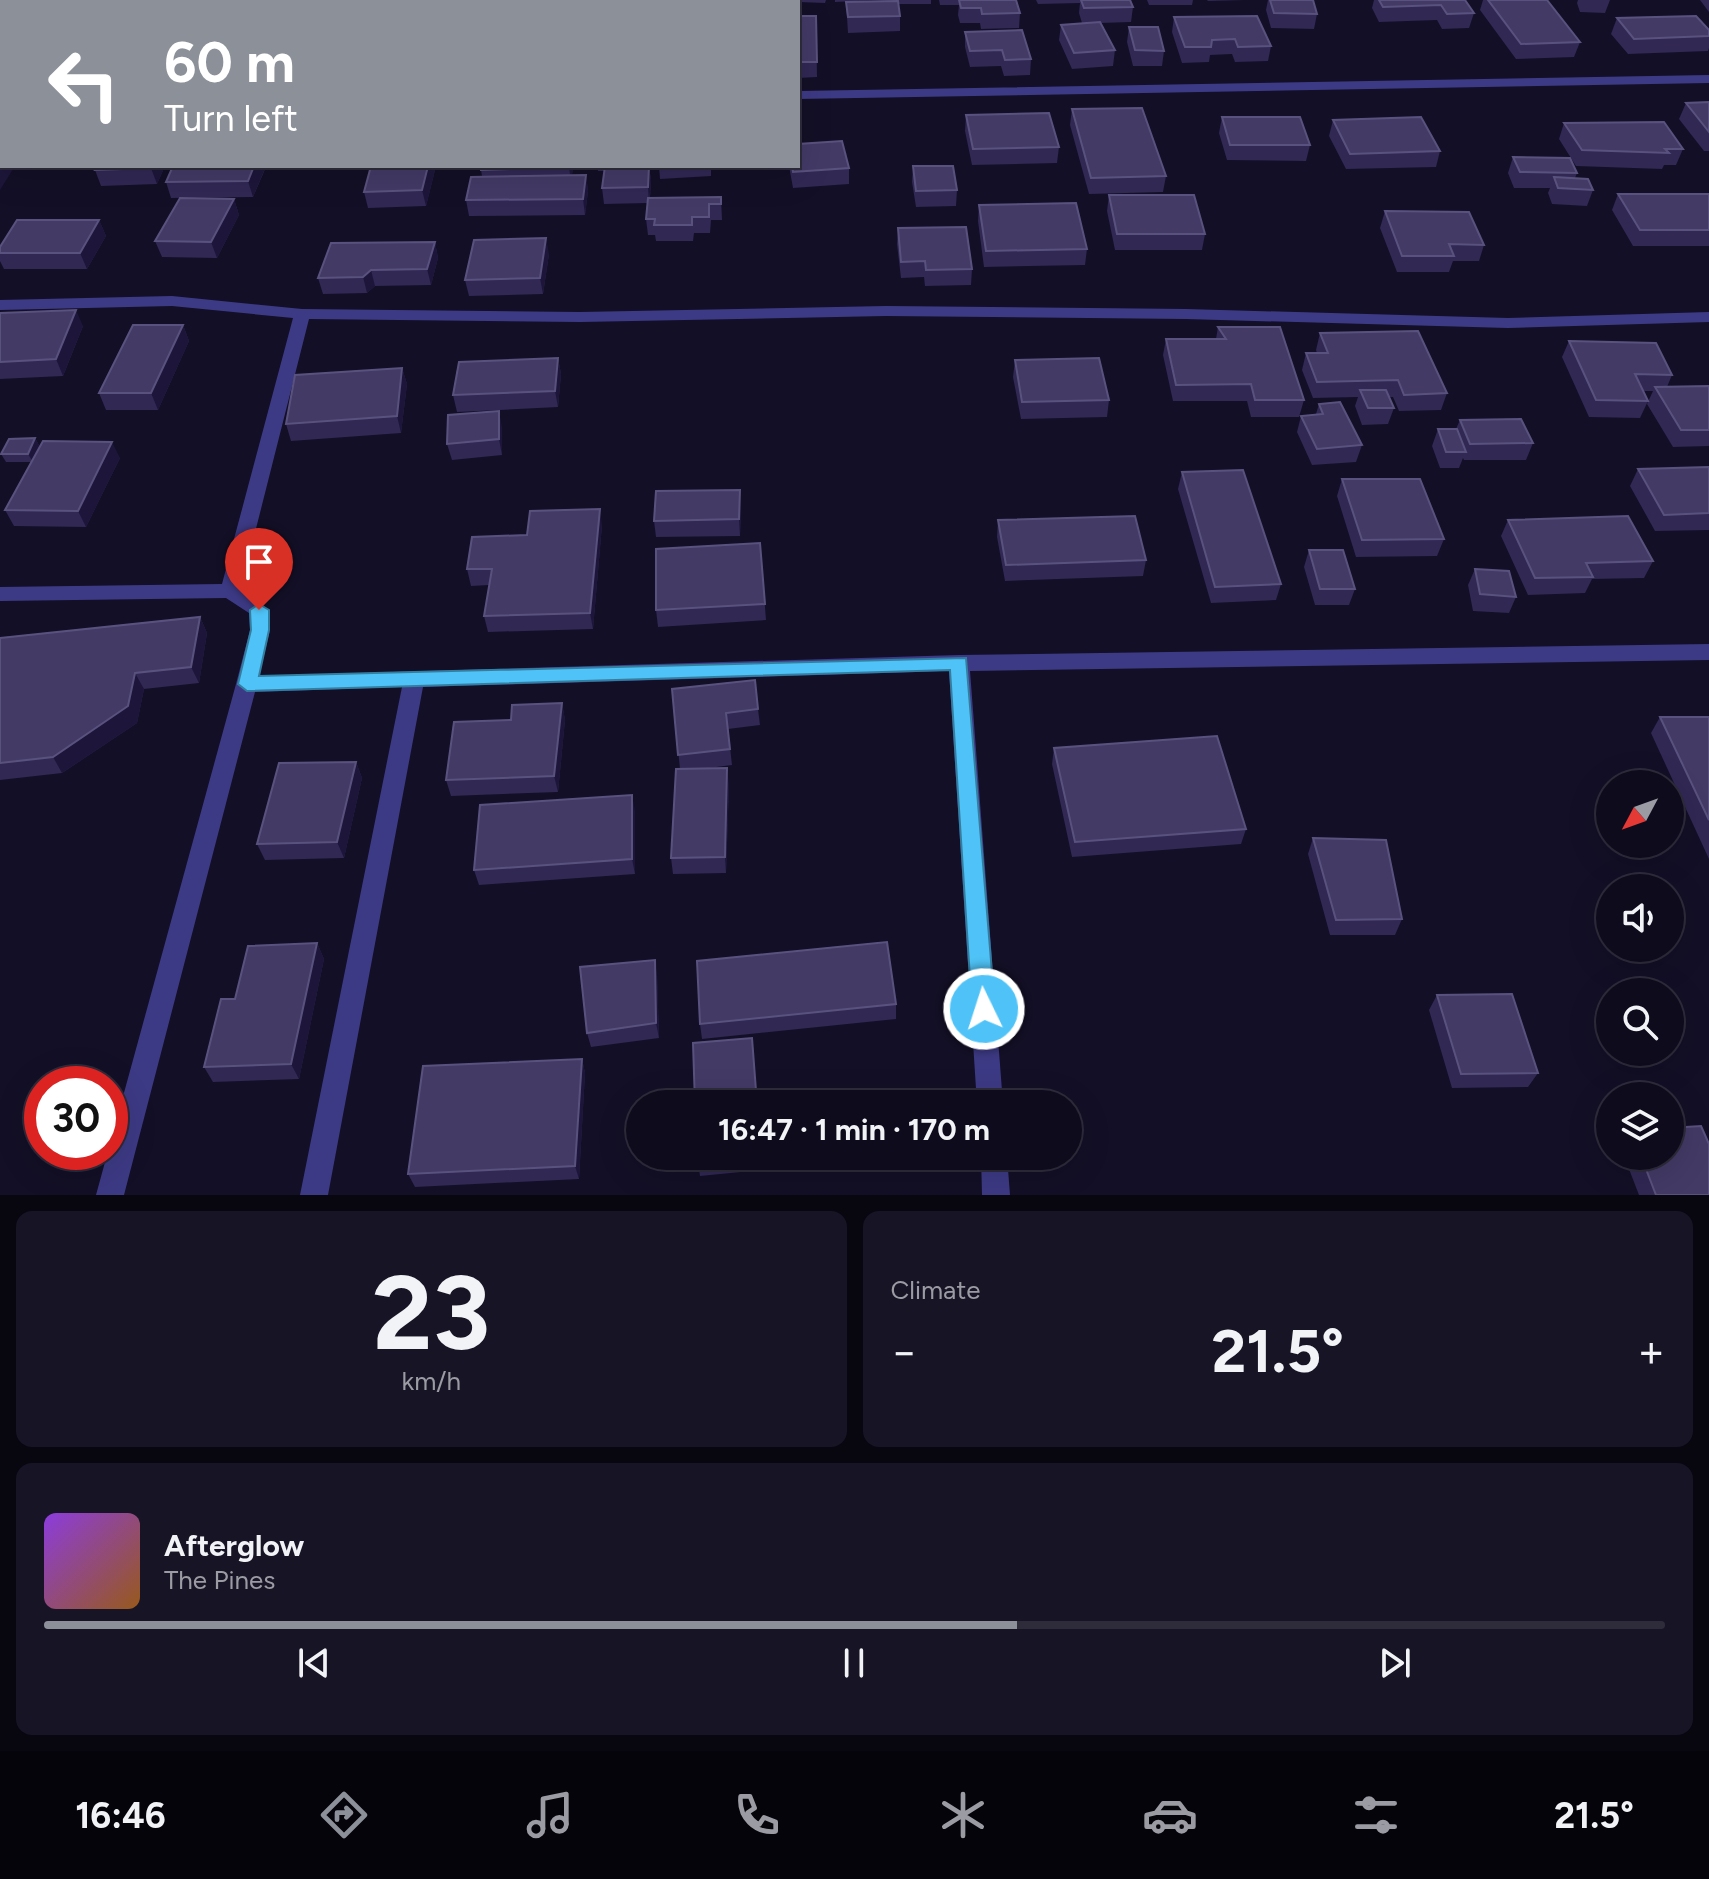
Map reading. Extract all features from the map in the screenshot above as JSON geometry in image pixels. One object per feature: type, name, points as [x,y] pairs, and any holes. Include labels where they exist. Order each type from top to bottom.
[{"type":"street","points":[[800,95],[1709,79]]},
{"type":"street","points":[[0,305],[172,301],[302,314],[580,317],[902,311],[1186,314],[1508,323],[1709,317]]},
{"type":"street","points":[[230,591],[302,314]]},
{"type":"street","points":[[0,594],[230,591],[259,610],[260,630],[247,684],[110,1195]]},
{"type":"street","points":[[247,684],[959,663],[1709,652]]},
{"type":"street","points":[[959,663],[989,1090]]},
{"type":"street","points":[[314,1195],[414,679]]},
{"type":"street","points":[[995,1170],[996,1195]]},
{"type":"building","points":[[959,0],[1016,0],[1020,13],[982,14],[981,8],[961,8]]},
{"type":"building","points":[[1081,0],[1130,0],[1133,7],[1084,8]]},
{"type":"building","points":[[1270,0],[1313,0],[1317,14],[1274,13]]},
{"type":"building","points":[[1379,0],[1465,0],[1474,13],[1447,14],[1441,5],[1383,7]]},
{"type":"building","points":[[1488,0],[1547,0],[1580,42],[1521,44]]},
{"type":"building","points":[[898,1],[900,16],[848,17],[846,2]]},
{"type":"building","points":[[800,16],[816,16],[817,62],[800,62]]},
{"type":"building","points":[[1257,16],[1271,46],[1238,47],[1235,39],[1212,40],[1211,47],[1185,47],[1174,17]]},
{"type":"building","points":[[1696,16],[1709,30],[1709,36],[1634,39],[1617,18]]},
{"type":"building","points":[[1100,22],[1115,50],[1074,53],[1061,25]]},
{"type":"building","points":[[1129,27],[1158,27],[1164,51],[1135,50]]},
{"type":"building","points":[[1022,30],[1031,59],[1005,60],[1002,50],[970,51],[965,32]]},
{"type":"building","points":[[1709,102],[1709,132],[1686,103]]},
{"type":"building","points":[[1142,108],[1166,176],[1091,178],[1072,109]]},
{"type":"building","points":[[1049,113],[1059,147],[973,149],[966,115]]},
{"type":"building","points":[[1222,117],[1300,117],[1310,145],[1230,145]]},
{"type":"building","points":[[1421,117],[1440,151],[1350,154],[1333,120]]},
{"type":"building","points":[[1664,122],[1683,149],[1665,149],[1669,153],[1582,150],[1564,123]]},
{"type":"building","points":[[842,141],[849,168],[793,172],[792,168],[800,168],[800,144]]},
{"type":"building","points":[[1513,157],[1570,158],[1577,173],[1520,172]]},
{"type":"building","points":[[913,166],[953,166],[957,190],[916,191]]},
{"type":"building","points":[[96,168],[151,168],[95,170]]},
{"type":"building","points":[[172,168],[253,168],[248,181],[166,182]]},
{"type":"building","points":[[370,168],[428,168],[422,190],[364,192]]},
{"type":"building","points":[[481,168],[540,168],[481,170]]},
{"type":"building","points":[[605,168],[649,168],[648,187],[602,188]]},
{"type":"building","points":[[586,175],[583,199],[466,200],[471,177]]},
{"type":"building","points":[[1554,177],[1588,179],[1593,190],[1558,188]]},
{"type":"building","points":[[1618,194],[1709,194],[1709,230],[1640,230]]},
{"type":"building","points":[[1109,195],[1194,195],[1205,234],[1117,234]]},
{"type":"building","points":[[721,197],[721,204],[709,204],[709,217],[692,217],[692,225],[654,225],[655,219],[646,219],[648,198]]},
{"type":"building","points":[[180,198],[234,199],[211,242],[155,241]]},
{"type":"building","points":[[1076,203],[1087,249],[986,251],[979,205]]},
{"type":"building","points":[[1385,211],[1469,212],[1484,245],[1449,244],[1454,256],[1402,256]]},
{"type":"building","points":[[17,220],[99,220],[80,253],[0,253],[0,247]]},
{"type":"building","points":[[966,227],[972,269],[926,270],[925,261],[901,262],[898,228]]},
{"type":"building","points":[[546,238],[540,278],[465,280],[474,240]]},
{"type":"building","points":[[435,242],[427,269],[371,270],[363,277],[318,278],[331,243]]},
{"type":"building","points":[[76,310],[56,359],[0,362],[0,313]]},
{"type":"building","points":[[133,325],[183,325],[151,393],[99,393]]},
{"type":"building","points":[[1218,327],[1280,327],[1304,400],[1255,400],[1251,384],[1176,385],[1166,339],[1226,339]]},
{"type":"building","points":[[1418,331],[1447,393],[1404,395],[1398,380],[1317,382],[1306,353],[1328,353],[1320,333]]},
{"type":"building","points":[[1569,341],[1656,343],[1672,375],[1635,374],[1648,401],[1596,400]]},
{"type":"building","points":[[558,358],[555,391],[453,395],[459,362]]},
{"type":"building","points":[[1099,358],[1109,400],[1022,402],[1015,360]]},
{"type":"building","points":[[402,368],[397,416],[286,424],[295,375]]},
{"type":"building","points":[[1709,386],[1709,430],[1681,430],[1655,387]]},
{"type":"building","points":[[1360,390],[1386,390],[1394,408],[1368,408]]},
{"type":"building","points":[[1340,402],[1362,445],[1317,449],[1301,416],[1323,414],[1319,404]]},
{"type":"building","points":[[499,411],[499,439],[447,444],[448,415]]},
{"type":"building","points":[[1521,419],[1533,443],[1470,444],[1460,420]]},
{"type":"building","points":[[1438,429],[1457,429],[1466,452],[1446,452]]},
{"type":"building","points":[[35,438],[28,454],[1,454],[9,439]]},
{"type":"building","points":[[43,441],[112,442],[78,511],[5,510]]},
{"type":"building","points":[[1709,467],[1709,513],[1664,515],[1638,469]]},
{"type":"building","points":[[1243,470],[1281,584],[1215,587],[1182,472]]},
{"type":"building","points":[[1342,479],[1420,479],[1444,539],[1362,540]]},
{"type":"building","points":[[740,490],[739,519],[654,521],[656,491]]},
{"type":"building","points":[[600,509],[590,613],[484,616],[492,569],[467,569],[472,537],[527,535],[530,511]]},
{"type":"building","points":[[1135,516],[1146,560],[1006,565],[998,520]]},
{"type":"building","points":[[1628,516],[1653,561],[1586,563],[1593,577],[1535,578],[1508,520]]},
{"type":"building","points":[[760,543],[765,604],[656,610],[656,549]]},
{"type":"building","points":[[1309,550],[1343,550],[1355,589],[1320,589]]},
{"type":"building","points":[[1475,569],[1509,571],[1516,597],[1480,594]]},
{"type":"building","points":[[200,617],[191,667],[135,673],[128,706],[53,757],[0,763],[0,638]]},
{"type":"building","points":[[755,680],[758,709],[726,713],[730,749],[678,755],[672,689]]},
{"type":"building","points":[[562,703],[554,776],[446,780],[454,722],[511,720],[512,705]]},
{"type":"building","points":[[1660,717],[1709,717],[1709,820]]},
{"type":"building","points":[[1217,736],[1246,829],[1075,842],[1054,748]]},
{"type":"building","points":[[356,762],[337,842],[257,844],[279,763]]},
{"type":"building","points":[[727,768],[725,857],[671,858],[676,769]]},
{"type":"building","points":[[632,795],[632,859],[474,870],[480,805]]},
{"type":"building","points":[[1313,838],[1386,840],[1402,919],[1336,920]]},
{"type":"building","points":[[887,942],[896,1004],[700,1024],[697,961]]},
{"type":"building","points":[[317,943],[291,1064],[204,1067],[221,999],[235,999],[248,946]]},
{"type":"building","points":[[655,960],[656,1023],[587,1033],[580,967]]},
{"type":"building","points":[[1512,994],[1538,1073],[1461,1074],[1437,995]]},
{"type":"building","points":[[752,1038],[756,1090],[695,1090],[693,1043]]},
{"type":"building","points":[[582,1059],[575,1166],[408,1174],[423,1066]]},
{"type":"building","points":[[1701,1126],[1709,1144],[1709,1195],[1656,1195],[1646,1170],[1684,1170],[1684,1127]]},
{"type":"route","points":[[259,610],[260,630],[247,684],[959,663],[984,1009]]}]
